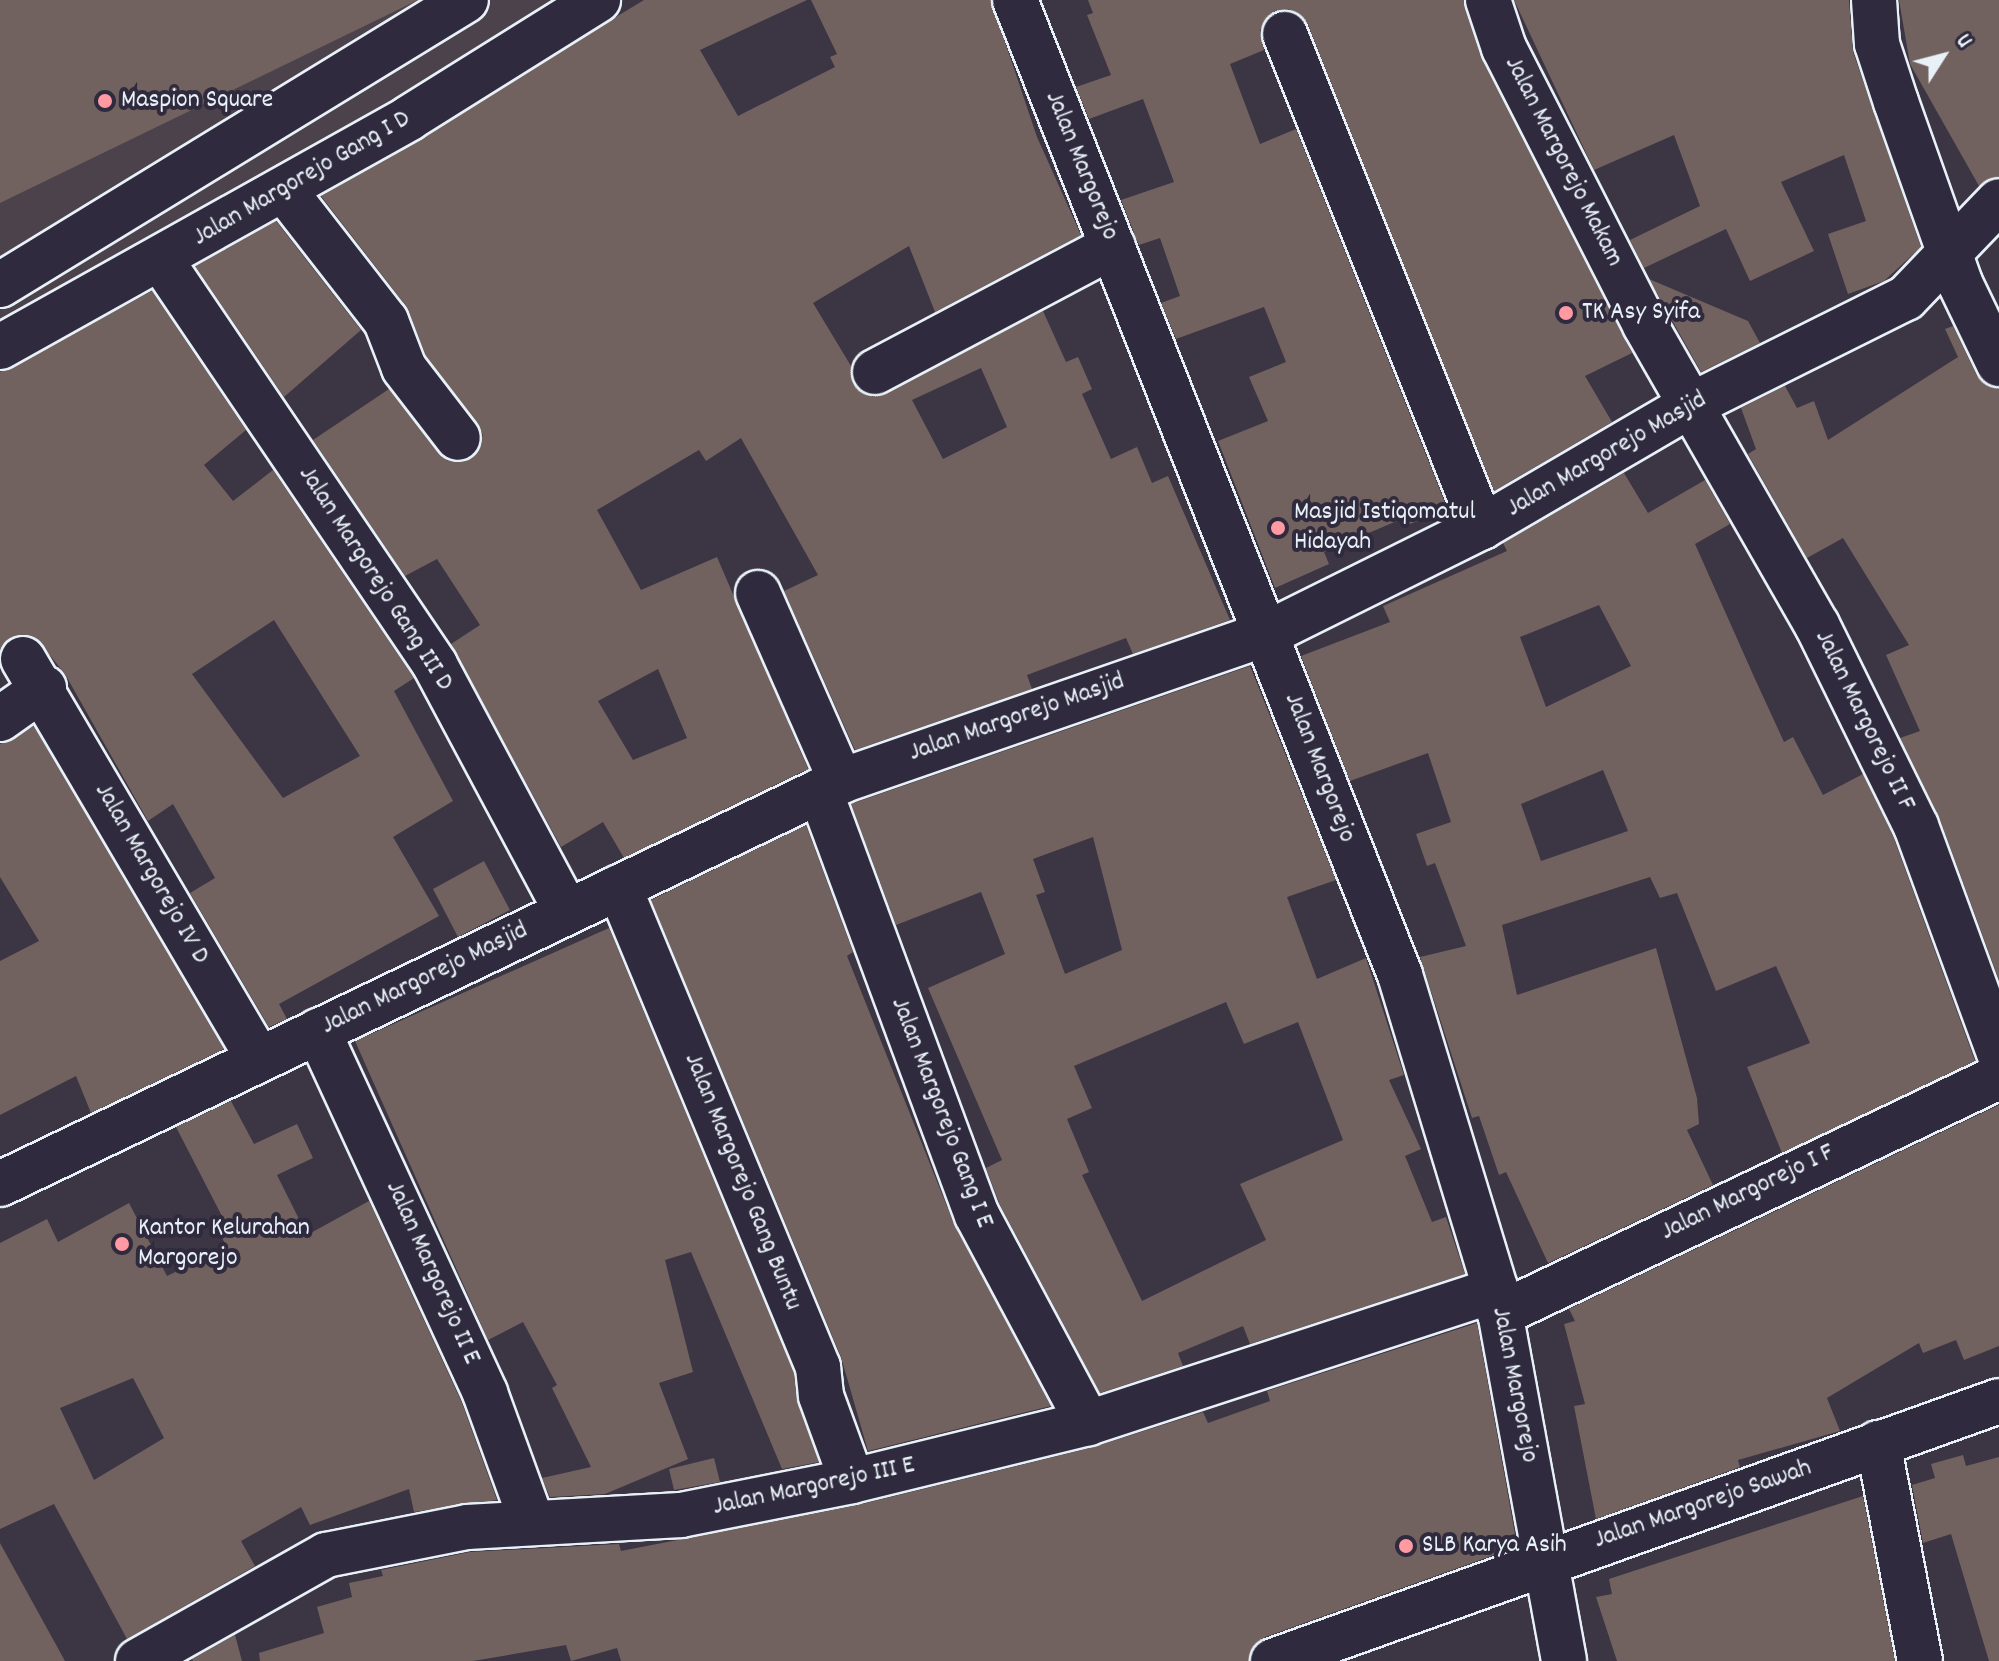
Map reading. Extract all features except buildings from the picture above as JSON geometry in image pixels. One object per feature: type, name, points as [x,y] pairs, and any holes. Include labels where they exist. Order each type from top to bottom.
[{"type":"street","points":[[0,285],[466,0]]},
{"type":"street","name":"Jalan Margorejo Gang I D","points":[[0,347],[284,190],[598,0]]},
{"type":"street","name":"Jalan Margorejo","points":[[1015,0],[1400,975],[1498,1302],[1564,1661]]},
{"type":"street","name":"Jalan Margorejo Makam","points":[[1488,0],[1504,48],[1691,405]]},
{"type":"street","points":[[1874,0],[1877,44],[1953,254],[1999,364]]},
{"type":"street","points":[[1285,34],[1482,527]]},
{"type":"street","points":[[284,190],[386,321],[404,368],[458,438]]},
{"type":"street","name":"Jalan Margorejo Masjid","points":[[0,1184],[831,786],[1266,634],[1482,527],[1691,405],[1906,298],[1953,254],[1999,201]]},
{"type":"street","points":[[875,372],[1113,246]]},
{"type":"street","name":"Jalan Margorejo Gang III D","points":[[161,260],[435,665],[567,912]]},
{"type":"street","name":"Jalan Margorejo II F","points":[[1691,405],[1817,625],[1916,826],[1999,1053]]},
{"type":"street","name":"Jalan Margorejo Gang I E","points":[[758,593],[831,786],[977,1215],[1088,1423]]},
{"type":"street","name":"Jalan Margorejo IV D","points":[[0,719],[34,674],[259,1059]]},
{"type":"street","name":"Jalan Margorejo Gang Buntu","points":[[619,887],[818,1367],[821,1396],[852,1481]]},
{"type":"street","name":"Jalan Margorejo II E","points":[[318,1031],[485,1393],[532,1522]]},
{"type":"street","name":"Jalan Margorejo I F","points":[[1498,1302],[1999,1077]]},
{"type":"street","name":"Jalan Margorejo III E","points":[[138,1661],[184,1649],[326,1555],[532,1522],[681,1515],[852,1481],[1088,1423],[1498,1302]]},
{"type":"street","name":"Jalan Margorejo Sawah","points":[[1273,1661],[1546,1560],[1999,1401]]},
{"type":"street","points":[[1878,1443],[1920,1661]]},
{"type":"shaded area","points":[[0,0],[617,0],[0,341]]},
{"type":"place","name":"Maspion Square","points":[[105,101]]},
{"type":"place","name":"TK Asy Syifa","points":[[1566,313]]},
{"type":"place","name":"Masjid Istiqomatul Hidayah","points":[[1278,528]]},
{"type":"place","name":"Kantor Kelurahan Margorejo","points":[[122,1244]]},
{"type":"place","name":"SLB Karya Asih","points":[[1406,1546]]}]
